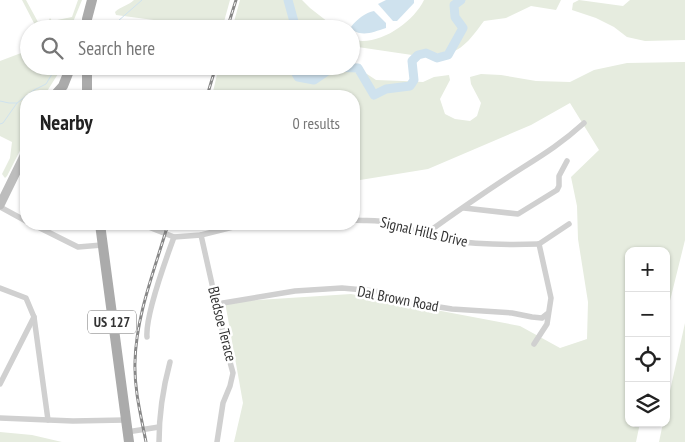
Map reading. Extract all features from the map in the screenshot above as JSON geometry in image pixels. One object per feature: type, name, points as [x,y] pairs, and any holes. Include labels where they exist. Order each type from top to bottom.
[{"type":"main road","points":[[87,20],[92,0]]},
{"type":"main road","points":[[59,90],[67,75]]},
{"type":"main road","points":[[87,75],[87,90]]},
{"type":"main road","points":[[0,206],[20,164]]},
{"type":"main road","name":"US 127","points":[[101,230],[128,437]]},
{"type":"street","points":[[424,235],[556,147],[584,123]]},
{"type":"street","points":[[464,208],[518,214],[557,190],[560,176],[567,161]]},
{"type":"street","points":[[0,206],[20,217]]},
{"type":"street","name":"Signal Hills Drive","points":[[360,220],[393,224],[424,235],[448,240],[492,245],[539,244]]},
{"type":"street","points":[[534,344],[547,324],[547,314],[551,305],[539,244],[569,224]]},
{"type":"street","points":[[45,230],[78,246],[102,245]]},
{"type":"street","points":[[156,230],[174,237],[200,235],[220,230]]},
{"type":"street","name":"Bledsoe Terace","points":[[200,235],[233,373],[223,402],[217,442]]},
{"type":"street","points":[[147,337],[149,319],[166,257],[174,237]]},
{"type":"street","points":[[0,288],[26,298],[34,317],[48,420]]},
{"type":"street","name":"Dal Brown Road","points":[[217,304],[295,290],[342,288],[375,291],[414,303],[452,309],[512,313],[542,318],[547,314]]},
{"type":"street","points":[[0,384],[34,317]]},
{"type":"street","points":[[159,442],[164,382],[170,362]]},
{"type":"street","points":[[0,418],[125,420]]},
{"type":"street","points":[[128,437],[159,427]]},
{"type":"shaded area","points":[[22,0],[26,0],[37,20],[32,20]]},
{"type":"shaded area","points":[[78,0],[82,0],[74,20],[57,20],[72,17]]},
{"type":"shaded area","points":[[134,0],[230,0],[224,20],[154,20],[116,15],[115,12],[117,10]]},
{"type":"shaded area","points":[[240,0],[302,0],[325,20],[234,20]]},
{"type":"shaded area","points":[[424,0],[561,0],[556,10],[531,6],[506,18],[484,21],[469,40],[457,50],[443,54],[420,51],[412,55],[360,47],[360,41],[383,37],[403,25],[419,9]]},
{"type":"shaded area","points":[[579,0],[623,6],[630,0],[685,0],[685,40],[645,41],[627,37],[614,27],[596,18],[572,10],[573,3]]},
{"type":"shaded area","points":[[20,53],[20,75],[57,75],[48,90],[20,90],[20,151],[5,178],[2,174],[10,158],[12,142],[0,136],[0,61]]},
{"type":"shaded area","points":[[685,62],[685,240],[670,301],[670,247],[625,247],[625,427],[639,427],[636,442],[234,442],[243,403],[225,302],[351,294],[520,326],[560,348],[587,339],[588,302],[578,239],[577,206],[571,177],[599,150],[570,103],[531,125],[428,169],[360,180],[360,90],[213,90],[217,75],[360,75],[360,73],[367,74],[376,80],[423,82],[434,77],[449,75],[450,80],[440,99],[445,114],[455,119],[470,121],[477,116],[481,103],[471,84],[470,77],[481,74],[501,75],[536,81],[570,82],[594,70],[627,63]]},
{"type":"shaded area","points":[[685,323],[685,442],[659,442],[662,427],[670,427],[670,391]]},
{"type":"shaded area","points":[[0,432],[32,435],[62,442],[0,442]]},
{"type":"water","points":[[386,0],[414,0],[414,3],[397,21],[393,21],[378,4]]},
{"type":"water","points":[[374,11],[386,23],[386,28],[373,32],[360,33],[360,20],[357,20]]},
{"type":"waterway","points":[[119,20],[142,0]]},
{"type":"waterway","points":[[288,0],[294,20]]},
{"type":"waterway","points":[[360,71],[374,95],[386,89],[410,86],[414,80],[412,61],[418,55],[426,53],[437,58],[448,55],[463,28],[455,17],[454,5],[461,0]]},
{"type":"waterway","points":[[34,90],[46,84],[52,75]]},
{"type":"waterway","points":[[297,75],[298,77],[314,80],[321,75]]},
{"type":"waterway","points":[[0,101],[17,103]]},
{"type":"waterway","points":[[0,124],[3,123],[20,101]]},
{"type":"railway","points":[[230,20],[236,0]]},
{"type":"railway","points":[[209,90],[213,75]]},
{"type":"railway","points":[[146,442],[138,402],[135,362],[136,344],[142,310],[166,230]]}]
